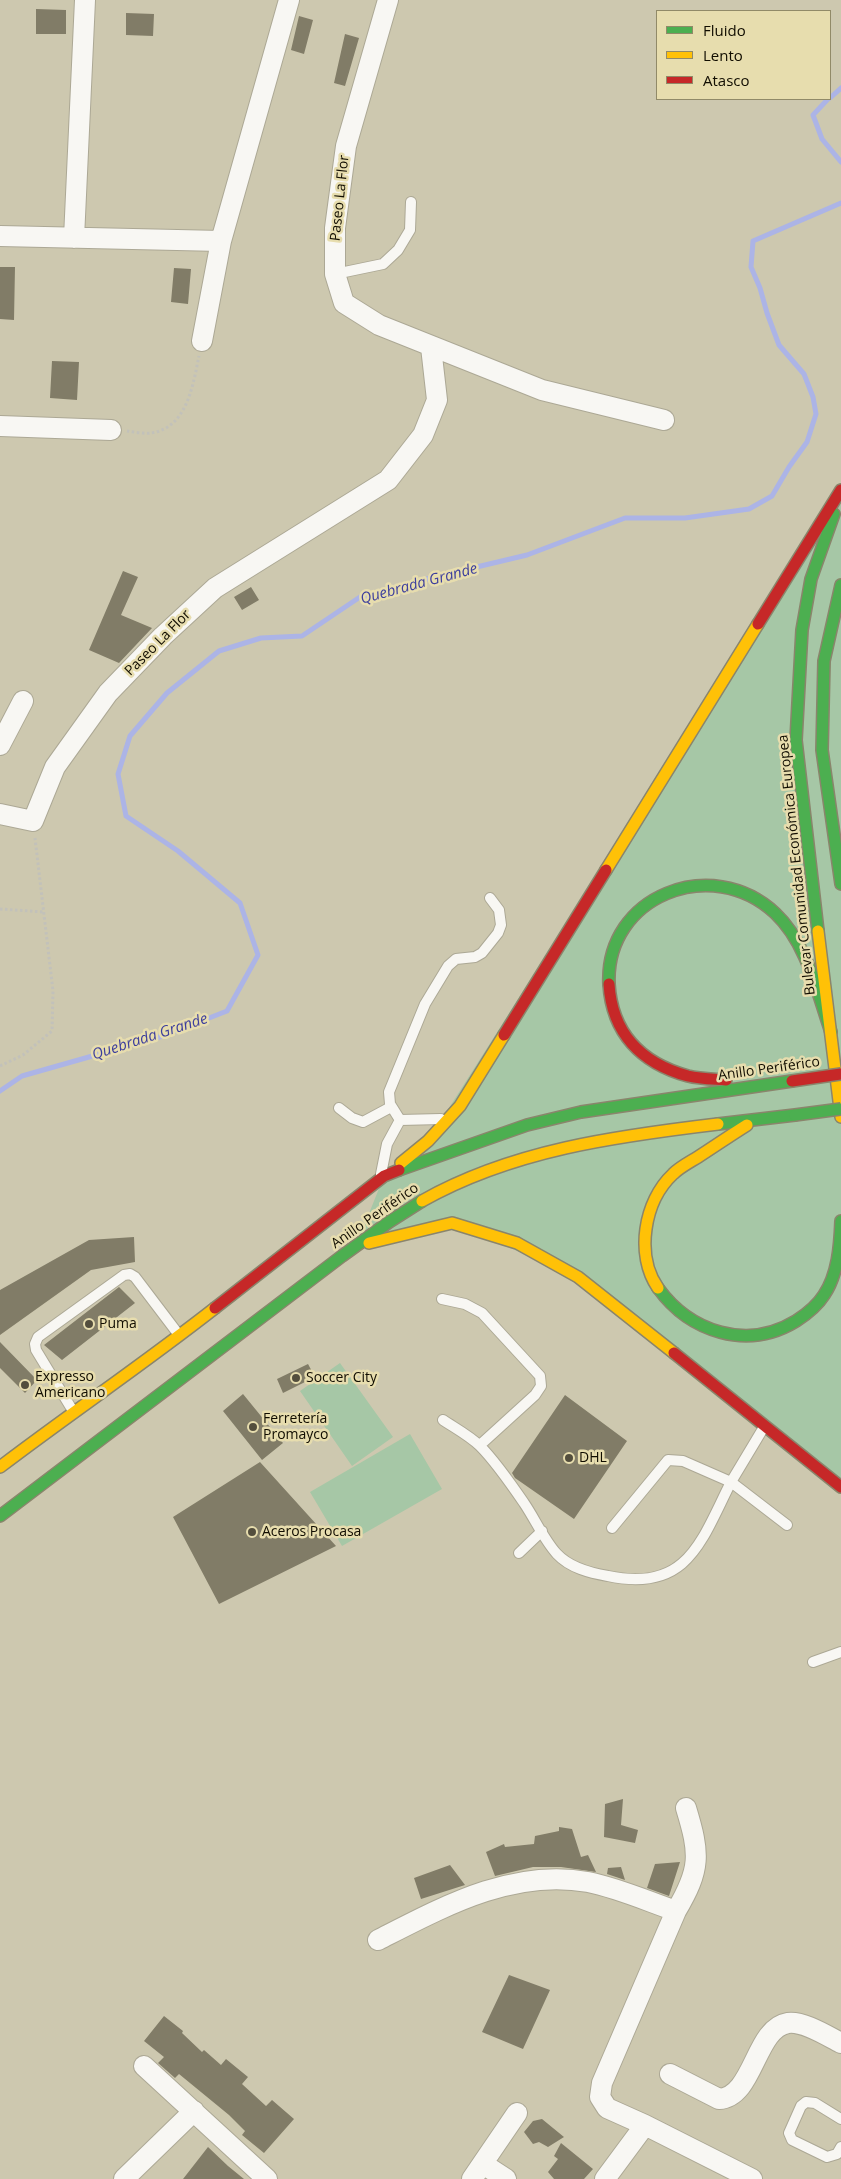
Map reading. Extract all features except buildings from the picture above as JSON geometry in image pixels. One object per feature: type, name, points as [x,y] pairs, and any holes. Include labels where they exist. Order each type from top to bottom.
[{"type":"main road","points":[[382,1177],[428,1141],[465,1097],[841,490]]},
{"type":"main road","name":"Bulevar Comunidad Económica Europea","points":[[841,496],[825,535],[811,579],[802,630],[796,740],[841,1117]]},
{"type":"main road","points":[[841,585],[824,662],[822,750],[841,884]]},
{"type":"main road","points":[[764,1084],[689,1076],[659,1064],[630,1043],[612,1013],[609,982],[612,956],[622,931],[642,907],[662,893],[693,884],[718,884],[748,893],[769,907],[785,925],[799,946],[831,1032]]},
{"type":"main road","name":"Anillo Periférico","points":[[0,1467],[73,1411],[179,1336],[382,1177],[496,1135],[581,1112],[841,1074]]},
{"type":"main road","name":"Anillo Periférico","points":[[0,1516],[356,1246],[427,1197],[503,1165],[552,1151],[600,1141],[841,1109]]},
{"type":"main road","points":[[752,1121],[670,1176],[655,1199],[647,1221],[645,1256],[654,1282],[673,1307],[701,1325],[728,1335],[754,1336],[783,1330],[808,1313],[828,1290],[839,1254],[841,1221]]},
{"type":"main road","points":[[356,1246],[452,1224],[517,1242],[578,1277],[841,1488]]},
{"type":"street","points":[[74,238],[86,0]]},
{"type":"street","points":[[202,341],[221,241],[289,0]]},
{"type":"street","name":"Paseo La Flor","points":[[388,0],[346,146],[335,228],[335,274],[344,303],[379,325],[542,390],[664,420]]},
{"type":"street","points":[[0,236],[221,241]]},
{"type":"street","name":"Paseo La Flor","points":[[34,821],[55,767],[108,693],[163,636],[215,588],[388,480],[423,435],[437,400],[431,347]]},
{"type":"street","points":[[0,426],[111,430]]},
{"type":"street","points":[[1,739],[23,701]]},
{"type":"street","points":[[0,814],[34,821]]},
{"type":"street","points":[[686,1808],[697,1848],[696,1866],[690,1888],[676,1911],[600,2090],[603,2103],[607,2108],[752,2179]]},
{"type":"street","points":[[378,1940],[451,1902],[526,1881],[547,1879],[590,1883],[676,1911]]},
{"type":"street","points":[[670,2074],[718,2099],[727,2098],[737,2091],[768,2039],[778,2027],[788,2023],[800,2024],[841,2043]]},
{"type":"street","points":[[144,2066],[267,2179]]},
{"type":"street","points":[[124,2179],[194,2112]]},
{"type":"street","points":[[506,2179],[477,2171],[517,2113]]},
{"type":"street","points":[[605,2179],[645,2125]]},
{"type":"lane","points":[[335,274],[383,264],[398,250],[410,230],[411,202]]},
{"type":"lane","points":[[400,1120],[391,1107],[389,1092],[425,1004],[452,961],[479,955],[498,933],[501,925],[499,910],[490,898]]},
{"type":"lane","points":[[339,1108],[352,1118],[363,1122],[391,1107]]},
{"type":"lane","points":[[400,1120],[448,1119]]},
{"type":"lane","points":[[382,1177],[388,1144],[400,1120]]},
{"type":"lane","points":[[73,1411],[36,1350],[35,1344],[38,1337],[124,1275],[130,1274],[135,1277],[179,1336]]},
{"type":"lane","points":[[442,1299],[465,1304],[482,1313],[540,1376],[541,1386],[535,1395],[480,1445]]},
{"type":"lane","points":[[443,1420],[480,1445],[523,1502],[557,1554],[572,1566],[590,1573],[622,1579],[654,1578],[675,1569],[689,1559],[698,1546],[731,1482],[765,1426]]},
{"type":"lane","points":[[612,1528],[668,1460],[683,1461],[731,1482],[787,1524]]},
{"type":"lane","points":[[519,1553],[542,1531]]},
{"type":"lane","points":[[813,1662],[841,1652]]},
{"type":"lane","points":[[841,2119],[815,2103],[806,2102],[801,2106],[788,2133],[792,2140],[826,2156],[837,2154],[841,2147]]},
{"type":"path","points":[[111,430],[150,433],[168,427],[183,411],[192,393],[202,341]]},
{"type":"path","points":[[0,1066],[23,1055],[52,1030],[53,991],[34,821]]},
{"type":"path","points":[[0,909],[44,912]]},
{"type":"green space","points":[[841,490],[841,1487],[578,1277],[452,1223],[356,1246],[384,1176],[428,1141]]},
{"type":"green space","points":[[340,1363],[393,1437],[352,1466],[300,1391]]},
{"type":"green space","points":[[410,1434],[442,1489],[342,1546],[310,1492]]},
{"type":"waterway","name":"Quebrada Grande","points":[[831,97],[841,88]]},
{"type":"waterway","name":"Quebrada Grande","points":[[827,100],[813,115],[822,139],[841,162]]},
{"type":"waterway","name":"Quebrada Grande","points":[[0,1091],[22,1076],[163,1036],[227,1011],[258,955],[240,903],[178,851],[126,816],[118,774],[130,736],[167,693],[219,651],[261,638],[302,636],[360,597],[527,555],[625,518],[685,518],[749,509],[772,496],[789,467],[807,442],[816,414],[813,397],[804,374],[779,345],[767,313],[760,288],[751,267],[753,241],[841,203]]},
{"type":"traffic: fast","points":[[818,931],[796,740],[802,630],[811,579],[834,514]]},
{"type":"traffic: fast","points":[[841,585],[824,661],[822,750],[841,884]]},
{"type":"traffic: fast","points":[[609,984],[612,953],[624,927],[643,907],[667,893],[694,886],[722,887],[750,896],[775,913],[786,925],[803,953],[810,969],[831,1032]]},
{"type":"traffic: fast","points":[[399,1170],[527,1125],[581,1112],[792,1081]]},
{"type":"traffic: fast","points":[[795,1115],[841,1109]]},
{"type":"traffic: fast","points":[[718,1124],[795,1115]]},
{"type":"traffic: fast","points":[[0,1516],[342,1256],[422,1201]]},
{"type":"traffic: fast","points":[[658,1288],[686,1316],[703,1326],[739,1335],[758,1335],[777,1330],[804,1316],[815,1306],[829,1287],[839,1250],[841,1221]]},
{"type":"traffic: slow","points":[[606,870],[758,624]]},
{"type":"traffic: slow","points":[[818,931],[841,1117]]},
{"type":"traffic: slow","points":[[401,1163],[428,1141],[460,1106],[504,1035]]},
{"type":"traffic: slow","points":[[422,1201],[492,1169],[529,1157],[604,1140],[718,1124]]},
{"type":"traffic: slow","points":[[658,1288],[651,1275],[645,1245],[649,1213],[655,1199],[663,1185],[676,1171],[747,1125]]},
{"type":"traffic: slow","points":[[369,1243],[452,1223],[517,1243],[578,1277],[674,1353]]},
{"type":"traffic: slow","points":[[0,1467],[215,1308]]},
{"type":"traffic: jam","points":[[758,624],[841,490]]},
{"type":"traffic: jam","points":[[504,1035],[606,870]]},
{"type":"traffic: jam","points":[[609,984],[611,1001],[616,1017],[632,1044],[643,1054],[656,1063],[688,1076],[726,1080]]},
{"type":"traffic: jam","points":[[792,1081],[841,1074]]},
{"type":"traffic: jam","points":[[215,1308],[384,1176],[399,1170]]},
{"type":"traffic: jam","points":[[674,1353],[841,1487]]},
{"type":"place","name":"Puma","points":[[89,1324]]},
{"type":"place","name":"Soccer City","points":[[296,1378]]},
{"type":"place","name":"Expresso Americano","points":[[25,1385]]},
{"type":"place","name":"Ferretería Promayco","points":[[253,1427]]},
{"type":"place","name":"DHL","points":[[569,1458]]},
{"type":"place","name":"Aceros Procasa","points":[[252,1532]]}]
